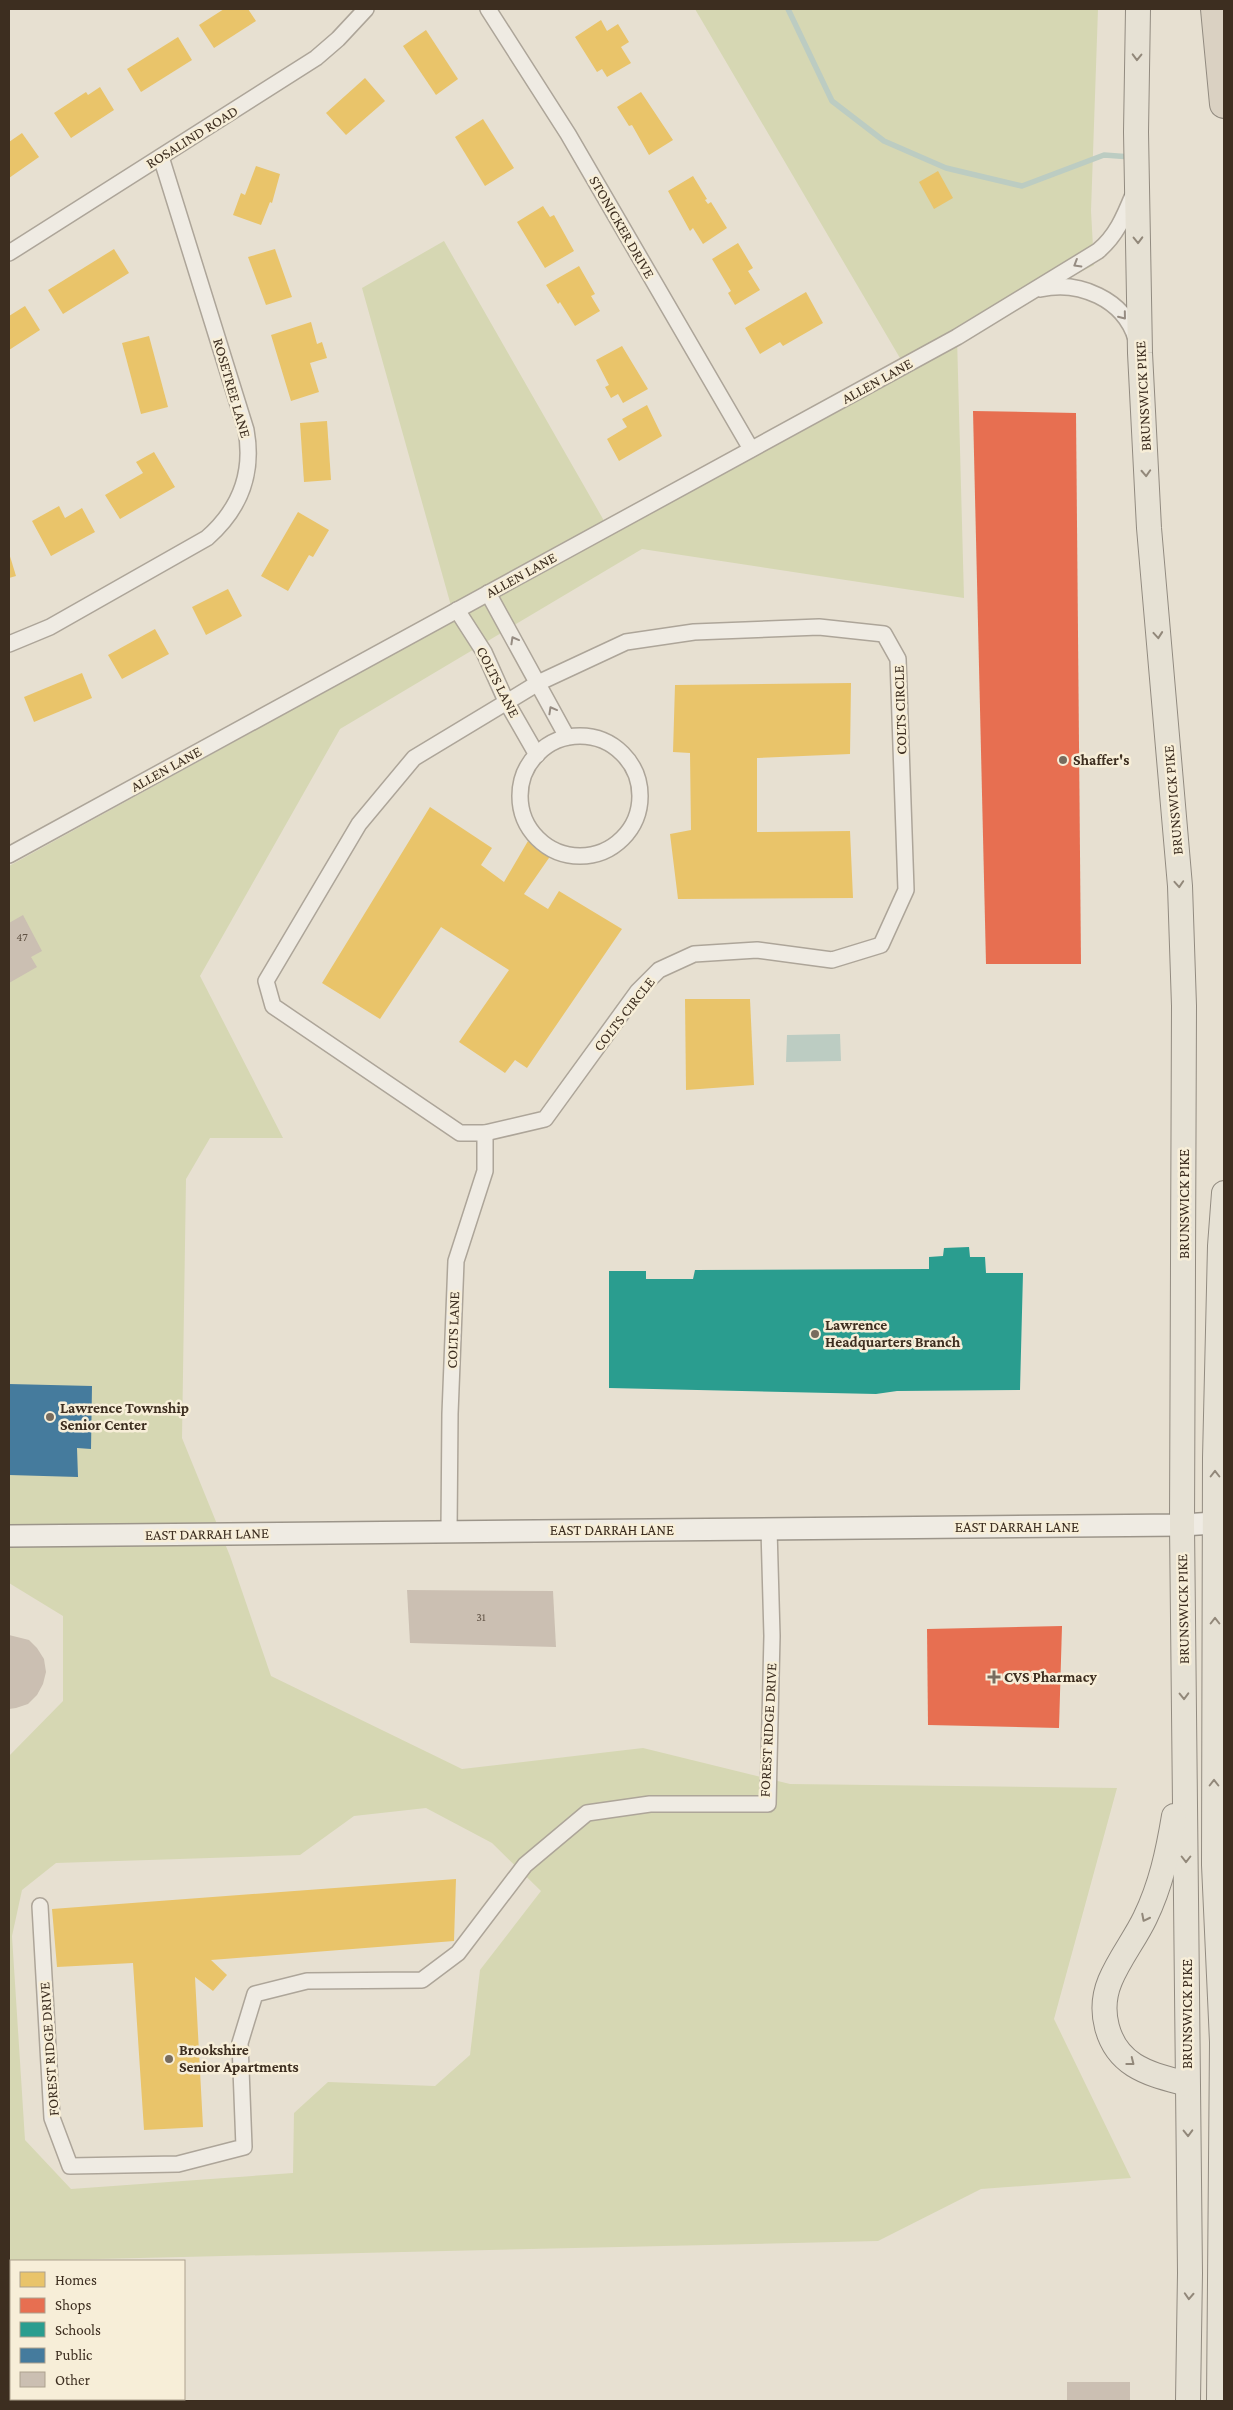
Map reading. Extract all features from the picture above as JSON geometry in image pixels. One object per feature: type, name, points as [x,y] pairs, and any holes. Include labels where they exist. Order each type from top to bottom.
[{"type":"highway","points":[[1215,9],[1224,104]]},
{"type":"main road","name":"BRUNSWICK PIKE","points":[[1138,9],[1136,132],[1140,353],[1149,528],[1180,886],[1184,997],[1182,1525],[1190,2273],[1188,2401]]},
{"type":"main road","name":"BRUNSWICK PIKE","points":[[1219,2401],[1222,2042],[1214,1865],[1220,1524],[1220,1246],[1224,1193]]},
{"type":"main road","points":[[1185,1735],[1168,1856],[1158,1890],[1145,1918],[1111,1979],[1105,1996],[1104,2015],[1109,2034],[1119,2051],[1133,2064],[1149,2073],[1187,2084]]},
{"type":"main road","points":[[1214,1865],[1224,1814]]},
{"type":"street","name":"ROSALIND ROAD","points":[[9,253],[316,58],[338,39],[366,9]]},
{"type":"street","name":"STONICKER DRIVE","points":[[488,9],[568,134],[751,449]]},
{"type":"street","name":"ROSETREE LANE","points":[[9,644],[50,627],[207,538],[223,524],[236,506],[244,488],[249,466],[246,430],[161,157]]},
{"type":"street","name":"ALLEN LANE","points":[[9,855],[948,342],[1032,292],[1098,251],[1109,242],[1122,222],[1137,180]]},
{"type":"street","name":"ALLEN LANE","points":[[1032,292],[1053,286],[1074,287],[1093,292],[1111,303],[1124,316],[1134,332],[1140,353]]},
{"type":"street","points":[[488,593],[567,737]]},
{"type":"street","name":"COLTS LANE","points":[[457,610],[484,652],[506,701],[537,756]]},
{"type":"street","name":"COLTS CIRCLE","points":[[820,627],[884,634],[898,659],[906,890],[881,945],[832,960],[757,950],[694,954],[658,970],[638,991],[546,1119],[485,1133],[460,1133],[273,1006],[266,981],[359,824],[414,758],[538,683],[626,642],[694,632],[820,627]]},
{"type":"street","points":[[587,736],[607,742],[624,754],[635,771],[640,791],[638,811],[630,830],[616,844],[599,853],[580,856],[561,853],[544,844],[530,830],[522,813],[520,794],[524,775],[537,756],[553,743],[567,737],[587,736]]},
{"type":"street","name":"COLTS LANE","points":[[449,1531],[450,1414],[456,1261],[485,1171],[485,1133]]},
{"type":"street","name":"EAST DARRAH LANE","points":[[9,1536],[1220,1524]]},
{"type":"street","name":"FOREST RIDGE DRIVE","points":[[40,1906],[52,2118],[70,2166],[178,2164],[244,2146],[240,2043],[255,1994],[308,1981],[422,1980],[458,1953],[525,1865],[587,1813],[650,1804],[768,1804],[772,1636],[769,1529]]},
{"type":"green space","points":[[695,9],[1098,9],[1091,211],[1094,265],[957,337],[964,598],[642,549],[340,729],[200,976],[283,1138],[210,1138],[186,1179],[182,1438],[230,1556],[271,1676],[462,1769],[643,1748],[790,1784],[1117,1788],[1054,2019],[1131,2178],[981,2189],[878,2241],[10,2260],[9,2263],[9,1756],[63,1701],[63,1616],[9,1583],[9,866],[455,620],[362,288],[444,241],[611,533],[907,370]],"holes":[[[426,1808],[492,1843],[541,1891],[480,1970],[470,2055],[435,2086],[328,2082],[294,2113],[293,2173],[71,2189],[25,2140],[12,1936],[22,1890],[56,1863],[300,1855],[354,1816]]]},
{"type":"shaded area","points":[[840,1034],[841,1061],[786,1062],[787,1035]]},
{"type":"building: Homes","points":[[224,9],[248,9],[256,21],[214,48],[199,25]]},
{"type":"building: Homes","points":[[601,20],[607,31],[618,24],[629,42],[621,47],[631,63],[607,77],[602,69],[597,72],[575,37]]},
{"type":"building: Homes","points":[[426,30],[458,79],[436,95],[403,46]]},
{"type":"building: Homes","points":[[178,37],[192,60],[141,92],[127,69]]},
{"type":"building: Homes","points":[[365,78],[385,101],[346,135],[326,113]]},
{"type":"building: Homes","points":[[100,87],[114,110],[71,138],[54,113],[86,92],[88,95]]},
{"type":"building: Homes","points":[[641,92],[673,140],[649,155],[632,125],[629,126],[617,107]]},
{"type":"building: Homes","points":[[483,119],[514,168],[485,186],[455,137]]},
{"type":"building: Homes","points":[[22,133],[39,157],[9,178],[9,142]]},
{"type":"building: Homes","points":[[256,166],[280,174],[272,203],[270,202],[261,225],[233,215],[241,193],[245,195]]},
{"type":"building: Homes","points":[[938,171],[953,198],[934,209],[919,182]]},
{"type":"building: Homes","points":[[693,176],[707,199],[705,200],[708,204],[711,202],[727,228],[703,244],[693,228],[690,231],[668,191]]},
{"type":"building: Homes","points":[[543,206],[550,217],[554,215],[574,251],[545,268],[517,222]]},
{"type":"building: Homes","points":[[738,243],[753,268],[748,271],[760,290],[735,305],[728,293],[731,291],[712,259]]},
{"type":"building: Homes","points":[[114,249],[129,273],[63,314],[48,290]]},
{"type":"building: Homes","points":[[275,249],[292,297],[266,305],[248,257]]},
{"type":"building: Homes","points":[[579,266],[595,294],[591,296],[600,311],[575,326],[560,302],[558,304],[546,285]]},
{"type":"building: Homes","points":[[806,292],[823,323],[783,346],[780,342],[760,354],[745,328]]},
{"type":"building: Homes","points":[[25,306],[40,330],[9,350],[9,316]]},
{"type":"building: Homes","points":[[311,322],[317,344],[322,342],[327,358],[310,363],[319,392],[291,401],[271,335]]},
{"type":"building: Homes","points":[[149,336],[168,407],[141,414],[122,343]]},
{"type":"building: Homes","points":[[622,346],[648,389],[623,403],[618,394],[611,398],[605,387],[609,385],[596,360]]},
{"type":"building: Homes","points":[[647,405],[662,436],[619,461],[607,439],[627,427],[622,419]]},
{"type":"building: Homes","points":[[327,421],[331,480],[304,482],[300,423]]},
{"type":"building: Homes","points":[[154,452],[175,487],[120,519],[105,495],[143,473],[136,462]]},
{"type":"building: Homes","points":[[59,506],[65,518],[82,508],[95,532],[51,556],[32,521]]},
{"type":"building: Homes","points":[[298,512],[329,530],[313,557],[309,555],[288,591],[261,576]]},
{"type":"building: Homes","points":[[9,553],[16,576],[9,578]]},
{"type":"building: Homes","points":[[228,589],[242,616],[206,635],[192,607]]},
{"type":"building: Homes","points":[[155,629],[169,654],[122,679],[108,655]]},
{"type":"building: Homes","points":[[82,673],[92,698],[34,722],[24,697]]},
{"type":"building: Homes","points":[[851,683],[850,754],[757,758],[757,832],[850,831],[853,898],[678,899],[670,834],[691,830],[690,753],[673,752],[675,685]]},
{"type":"building: Homes","points":[[430,807],[492,848],[481,865],[504,882],[528,841],[551,855],[524,894],[548,909],[559,891],[622,929],[527,1068],[515,1060],[505,1073],[459,1042],[509,970],[441,927],[380,1019],[322,983]]},
{"type":"building: Homes","points":[[685,999],[750,999],[754,1085],[686,1090]]},
{"type":"building: Homes","name":"Brookshire Senior Apartments","points":[[456,1879],[454,1941],[211,1960],[227,1975],[213,1991],[195,1977],[203,2127],[144,2130],[133,1963],[57,1967],[52,1909]]},
{"type":"building: Shops","points":[[973,411],[1076,413],[1081,964],[986,964]]},
{"type":"building: Shops","name":"CVS Pharmacy","points":[[1062,1626],[1059,1728],[928,1725],[927,1629]]},
{"type":"building: Schools","name":"Lawrence Headquarters Branch","points":[[969,1247],[970,1257],[985,1257],[986,1273],[1023,1273],[1020,1390],[897,1391],[876,1394],[609,1388],[609,1271],[646,1271],[646,1279],[693,1279],[695,1270],[929,1269],[929,1257],[943,1256],[944,1248]]},
{"type":"building: Public","name":"Lawrence Township Senior Center","points":[[9,1384],[92,1386],[91,1449],[77,1448],[78,1477],[9,1475]]},
{"type":"building: Other","points":[[23,915],[42,951],[31,957],[37,967],[9,983],[9,923]]},
{"type":"building: Other","points":[[407,1590],[553,1591],[556,1647],[410,1643]]},
{"type":"building: Other","points":[[9,1635],[29,1640],[37,1648],[44,1659],[46,1672],[43,1684],[37,1695],[28,1704],[9,1709]]},
{"type":"building: Other","points":[[1067,2382],[1130,2382],[1130,2401],[1067,2401]]},
{"type":"waterway","points":[[788,9],[832,101],[884,141],[946,168],[1022,186],[1104,155],[1131,157]]},
{"type":"place","name":"Shaffer's","points":[[1063,760]]},
{"type":"place","name":"Lawrence Headquarters Branch","points":[[815,1334]]},
{"type":"place","name":"Lawrence Township Senior Center","points":[[50,1417]]},
{"type":"place","name":"CVS Pharmacy","points":[[994,1677]]},
{"type":"place","name":"Brookshire Senior Apartments","points":[[169,2059]]}]
